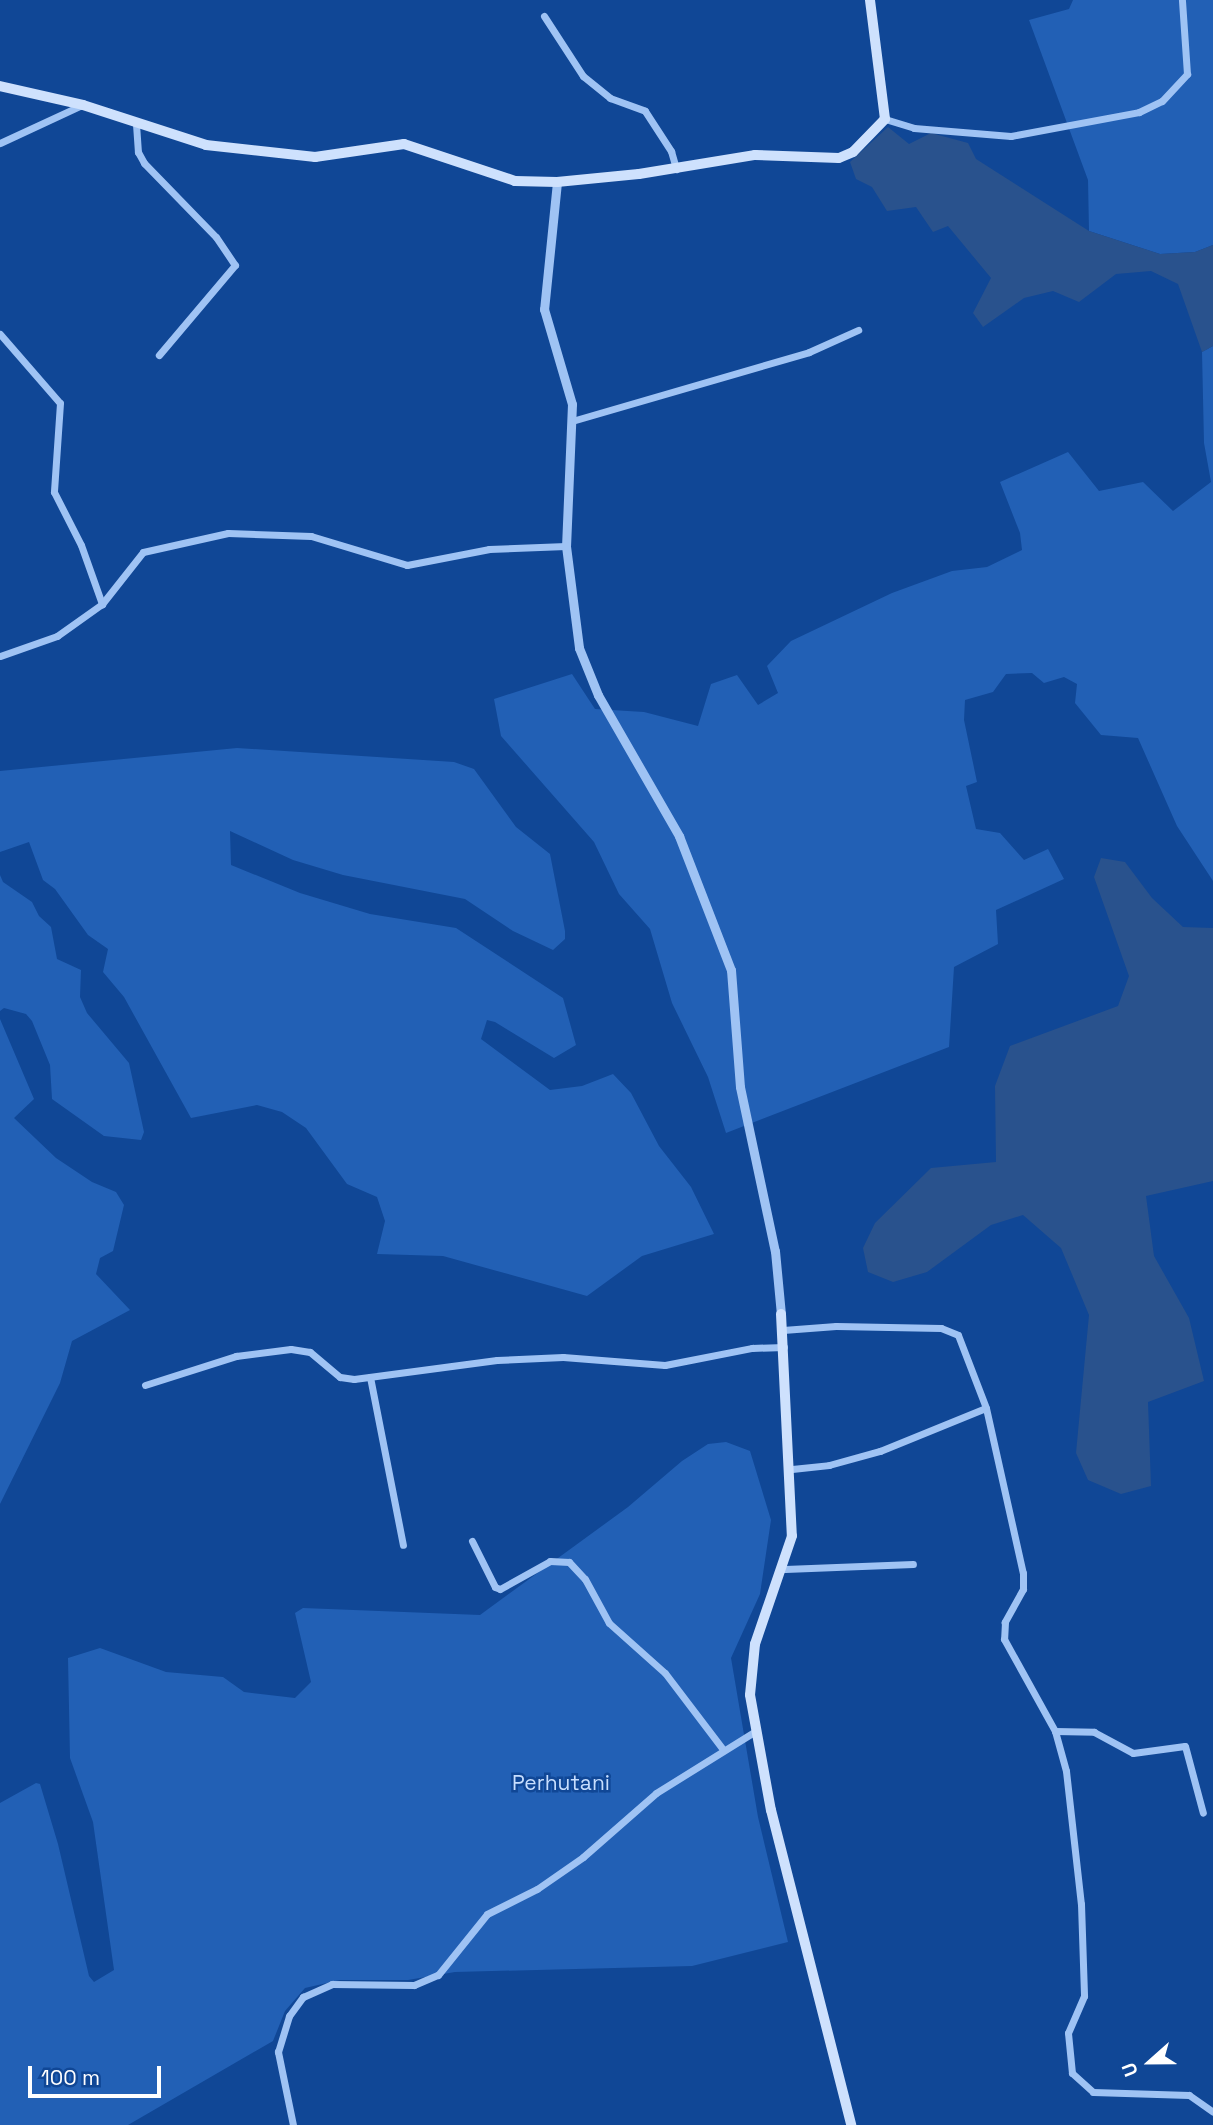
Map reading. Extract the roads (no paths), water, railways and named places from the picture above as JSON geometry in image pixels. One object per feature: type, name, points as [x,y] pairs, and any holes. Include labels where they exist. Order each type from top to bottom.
[{"type":"main road","points":[[0,86],[83,105],[206,145],[288,157],[404,144],[508,179],[557,182],[676,169],[755,156],[839,158],[853,152],[885,119],[870,0]]},
{"type":"main road","points":[[781,1314],[792,1469],[792,1536],[785,1569],[750,1668],[754,1732],[851,2125]]},
{"type":"street","points":[[885,119],[915,128],[1011,136],[1139,112],[1162,101],[1187,74],[1182,0]]},
{"type":"street","points":[[544,16],[583,76],[610,98],[645,111],[667,144],[676,169]]},
{"type":"street","points":[[0,143],[83,105]]},
{"type":"street","points":[[136,124],[138,152],[144,163],[216,237],[235,265],[159,355]]},
{"type":"street","points":[[557,182],[544,309],[570,390],[572,421],[566,546],[579,648],[589,677],[679,836],[731,970],[740,1087],[775,1251],[781,1314]]},
{"type":"street","points":[[572,421],[809,352],[858,330]]},
{"type":"street","points":[[0,334],[60,403],[54,492],[81,545],[102,604]]},
{"type":"street","points":[[0,656],[43,643],[102,604],[143,552],[228,533],[311,536],[407,565],[489,549],[566,546]]},
{"type":"street","points":[[783,1330],[836,1326],[953,1331],[986,1408],[1023,1573],[1023,1589],[1006,1622],[1004,1639],[1055,1731],[1066,1771],[1081,1904],[1084,1996],[1068,2033],[1072,2073],[1093,2092],[1189,2095],[1213,2112]]},
{"type":"street","points":[[145,1385],[236,1356],[291,1349],[310,1352],[340,1377],[370,1377],[497,1360],[563,1357],[665,1365],[752,1348],[784,1347]]},
{"type":"street","points":[[370,1377],[402,1545]]},
{"type":"street","points":[[792,1469],[829,1465],[880,1451],[986,1408]]},
{"type":"street","points":[[472,1541],[495,1587],[500,1590],[550,1561],[569,1562],[585,1580],[609,1623],[666,1673],[722,1748]]},
{"type":"street","points":[[785,1569],[913,1564]]},
{"type":"street","points":[[1055,1731],[1094,1732],[1133,1753],[1185,1746],[1203,1812]]},
{"type":"street","points":[[293,2125],[278,2052],[289,2016],[303,1997],[332,1984],[414,1984],[438,1975],[487,1914],[537,1889],[583,1857],[656,1793],[722,1748],[754,1732]]},
{"type":"park label","name":"Perhutani","points":[[561,1783]]}]
